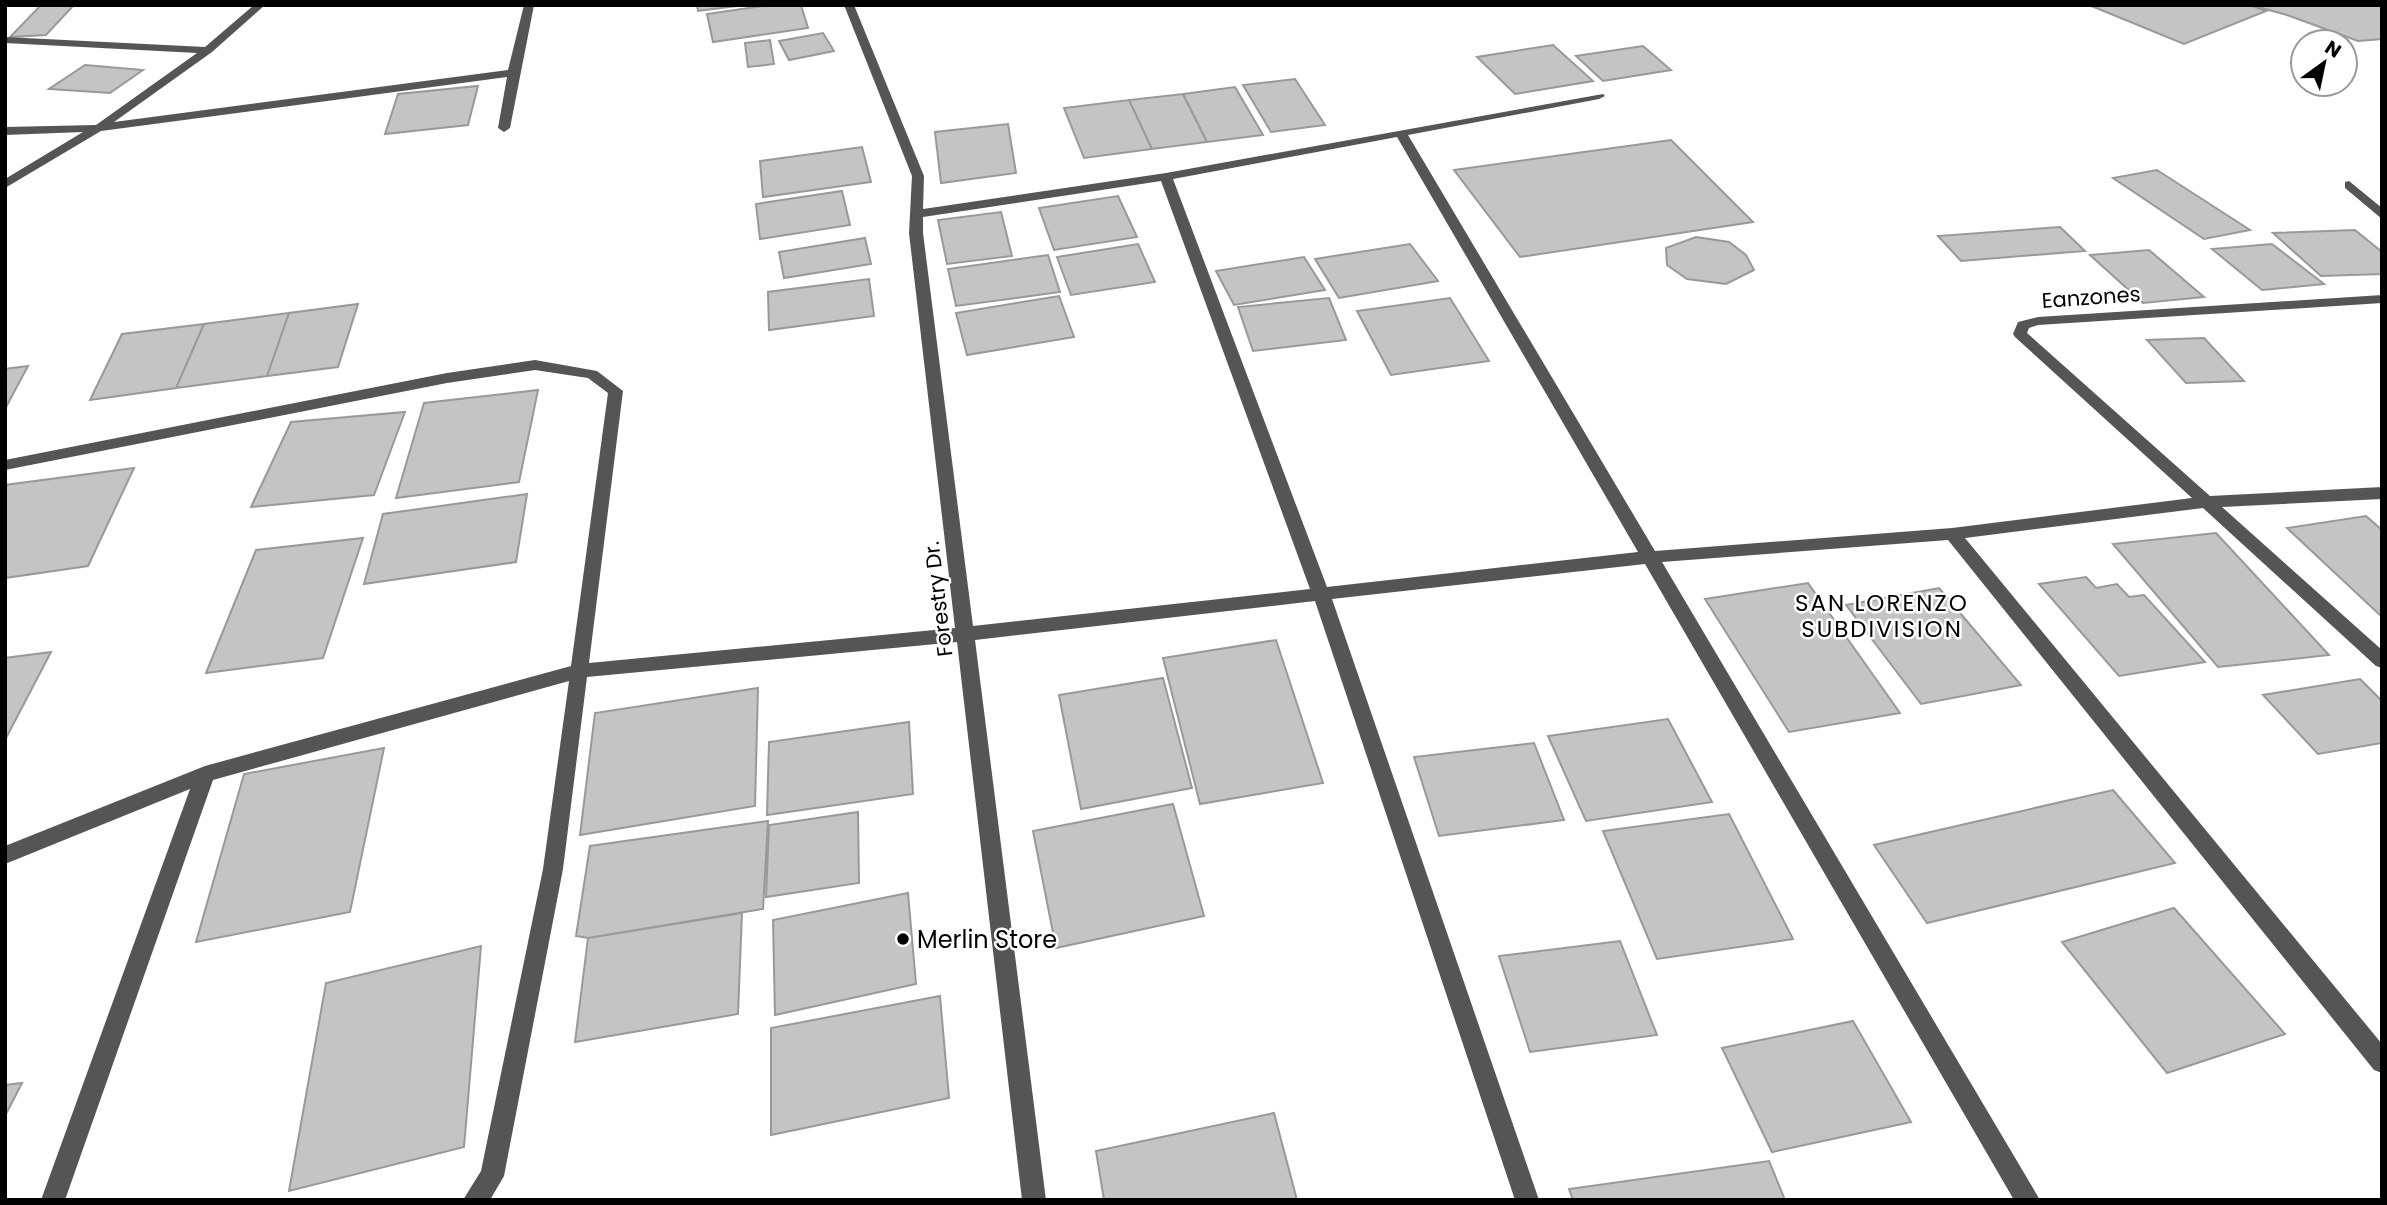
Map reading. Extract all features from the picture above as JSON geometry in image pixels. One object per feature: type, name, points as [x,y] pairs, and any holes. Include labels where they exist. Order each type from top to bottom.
[{"type":"street","points":[[5,184],[98,128],[208,50],[260,5]]},
{"type":"street","points":[[504,128],[513,73],[529,5]]},
{"type":"street","name":"Forestry Dr.","points":[[849,5],[892,119],[918,176],[916,233],[1034,1200]]},
{"type":"street","points":[[5,40],[208,50]]},
{"type":"street","points":[[5,131],[98,128],[513,73]]},
{"type":"street","points":[[918,214],[1166,177],[1599,96]]},
{"type":"street","points":[[1401,132],[2028,1200]]},
{"type":"street","points":[[1166,177],[1321,594],[1527,1200]]},
{"type":"street","points":[[2349,185],[2382,215]]},
{"type":"street","name":"Eanzones","points":[[2208,502],[2020,334],[2023,325],[2051,320],[2382,299]]},
{"type":"street","points":[[5,465],[447,377],[535,365],[592,374],[616,391],[553,869],[492,1176],[475,1200]]},
{"type":"street","points":[[5,855],[205,774],[578,671],[965,634],[1650,557],[1952,534],[2208,502],[2382,494]]},
{"type":"street","points":[[2208,502],[2382,661]]},
{"type":"street","points":[[1952,534],[2382,1062]]},
{"type":"street","points":[[53,1200],[205,774]]},
{"type":"building","points":[[41,5],[74,5],[46,35],[10,37]]},
{"type":"building","points":[[697,5],[745,5],[698,11]]},
{"type":"building","points":[[770,5],[801,5],[808,28],[713,42],[707,14]]},
{"type":"building","points":[[2089,5],[2250,5],[2266,11],[2184,44]]},
{"type":"building","points":[[2251,5],[2382,5],[2382,39],[2359,41],[2359,28],[2322,28]]},
{"type":"building","points":[[823,33],[834,51],[789,60],[779,41]]},
{"type":"building","points":[[770,40],[774,64],[748,67],[745,43]]},
{"type":"building","points":[[1553,45],[1593,81],[1515,94],[1477,57]]},
{"type":"building","points":[[1643,46],[1671,70],[1603,81],[1576,56]]},
{"type":"building","points":[[85,65],[143,70],[110,93],[49,89]]},
{"type":"building","points":[[1295,79],[1325,125],[1271,132],[1243,85]]},
{"type":"building","points":[[478,86],[468,125],[385,134],[398,94]]},
{"type":"building","points":[[1235,87],[1263,135],[1207,142],[1183,94]]},
{"type":"building","points":[[1183,94],[1207,142],[1152,149],[1129,100]]},
{"type":"building","points":[[1129,100],[1152,149],[1084,158],[1064,108]]},
{"type":"building","points":[[1008,124],[1016,173],[941,183],[935,132]]},
{"type":"building","points":[[1671,140],[1753,222],[1520,257],[1454,170]]},
{"type":"building","points":[[862,147],[871,182],[763,197],[760,161]]},
{"type":"building","points":[[2157,170],[2250,230],[2204,239],[2113,178]]},
{"type":"building","points":[[842,191],[850,225],[760,239],[756,204]]},
{"type":"building","points":[[1118,196],[1137,237],[1054,250],[1039,208]]},
{"type":"building","points":[[1001,212],[1012,256],[947,264],[938,220]]},
{"type":"building","points":[[2060,227],[2085,251],[1961,261],[1938,236]]},
{"type":"building","points":[[2355,230],[2382,252],[2382,274],[2321,276],[2273,233]]},
{"type":"building","points":[[1696,237],[1729,242],[1746,255],[1754,270],[1726,284],[1687,279],[1667,265],[1666,248]]},
{"type":"building","points":[[865,238],[871,264],[784,278],[779,252]]},
{"type":"building","points":[[1138,244],[1155,282],[1071,295],[1057,257]]},
{"type":"building","points":[[1410,244],[1438,281],[1339,298],[1315,259]]},
{"type":"building","points":[[2272,244],[2324,284],[2262,290],[2212,249]]},
{"type":"building","points":[[2149,250],[2204,297],[2143,303],[2090,255]]},
{"type":"building","points":[[1048,255],[1060,292],[956,306],[948,269]]},
{"type":"building","points":[[1304,257],[1325,290],[1234,305],[1216,271]]},
{"type":"building","points":[[869,279],[874,316],[769,330],[768,292]]},
{"type":"building","points":[[1059,296],[1074,337],[967,355],[956,313]]},
{"type":"building","points":[[1329,298],[1346,340],[1253,351],[1238,307]]},
{"type":"building","points":[[1450,298],[1489,361],[1391,375],[1357,311]]},
{"type":"building","points":[[358,304],[338,367],[267,376],[289,313]]},
{"type":"building","points":[[289,313],[267,376],[176,388],[204,324]]},
{"type":"building","points":[[204,324],[176,388],[90,400],[122,334]]},
{"type":"building","points":[[2204,338],[2244,381],[2186,383],[2147,340]]},
{"type":"building","points":[[28,366],[5,409],[5,369]]},
{"type":"building","points":[[538,390],[519,482],[396,498],[424,403]]},
{"type":"building","points":[[405,412],[374,495],[251,507],[291,422]]},
{"type":"building","points":[[134,468],[88,566],[5,578],[5,485]]},
{"type":"building","points":[[527,494],[516,562],[364,584],[383,514]]},
{"type":"building","points":[[2366,516],[2382,530],[2382,617],[2287,528]]},
{"type":"building","points":[[2216,533],[2329,655],[2218,667],[2113,544]]},
{"type":"building","points":[[363,538],[323,658],[206,673],[256,550]]},
{"type":"building","points":[[2086,577],[2096,588],[2117,584],[2129,597],[2144,595],[2205,662],[2119,676],[2039,584]]},
{"type":"building","points":[[1808,583],[1900,713],[1789,732],[1705,599]]},
{"type":"building","points":[[1939,588],[2021,685],[1921,704],[1846,605]]},
{"type":"building","points":[[1276,640],[1323,783],[1200,804],[1163,658]]},
{"type":"building","points":[[51,652],[5,740],[5,658]]},
{"type":"building","points":[[1163,678],[1192,788],[1081,809],[1059,695]]},
{"type":"building","points":[[2360,679],[2382,701],[2382,743],[2318,754],[2263,695]]},
{"type":"building","points":[[758,688],[755,806],[580,835],[595,713]]},
{"type":"building","points":[[1668,719],[1712,802],[1586,821],[1548,736]]},
{"type":"building","points":[[909,722],[913,794],[767,815],[769,742]]},
{"type":"building","points":[[1534,743],[1564,820],[1439,836],[1414,757]]},
{"type":"building","points":[[384,748],[350,912],[196,942],[244,774]]},
{"type":"building","points":[[2113,790],[2175,863],[1927,923],[1874,845]]},
{"type":"building","points":[[1173,804],[1204,916],[1056,948],[1033,831]]},
{"type":"building","points":[[858,812],[859,883],[766,897],[769,825]]},
{"type":"building","points":[[1729,814],[1793,939],[1657,959],[1603,831]]},
{"type":"building","points":[[768,821],[763,909],[588,938],[576,936],[590,846]]},
{"type":"building","points":[[908,893],[916,984],[775,1015],[773,920]]},
{"type":"building","points":[[2174,908],[2285,1034],[2167,1073],[2062,942]]},
{"type":"building","points":[[742,913],[738,1014],[575,1042],[588,938]]},
{"type":"building","points":[[1620,941],[1657,1035],[1530,1052],[1499,956]]},
{"type":"building","points":[[481,946],[464,1147],[289,1191],[326,983]]},
{"type":"building","points":[[940,996],[949,1098],[771,1135],[771,1028]]},
{"type":"building","points":[[1853,1021],[1911,1122],[1772,1152],[1722,1048]]},
{"type":"building","points":[[22,1083],[5,1116],[5,1085]]},
{"type":"building","points":[[1274,1113],[1297,1200],[1104,1200],[1096,1151]]},
{"type":"building","points":[[1769,1161],[1785,1200],[1573,1200],[1569,1189]]},
{"type":"place","name":"Merlin Store","points":[[903,939]]},
{"type":"district","name":"SAN LORENZO SUBDIVISION","points":[[1882,616]]}]
